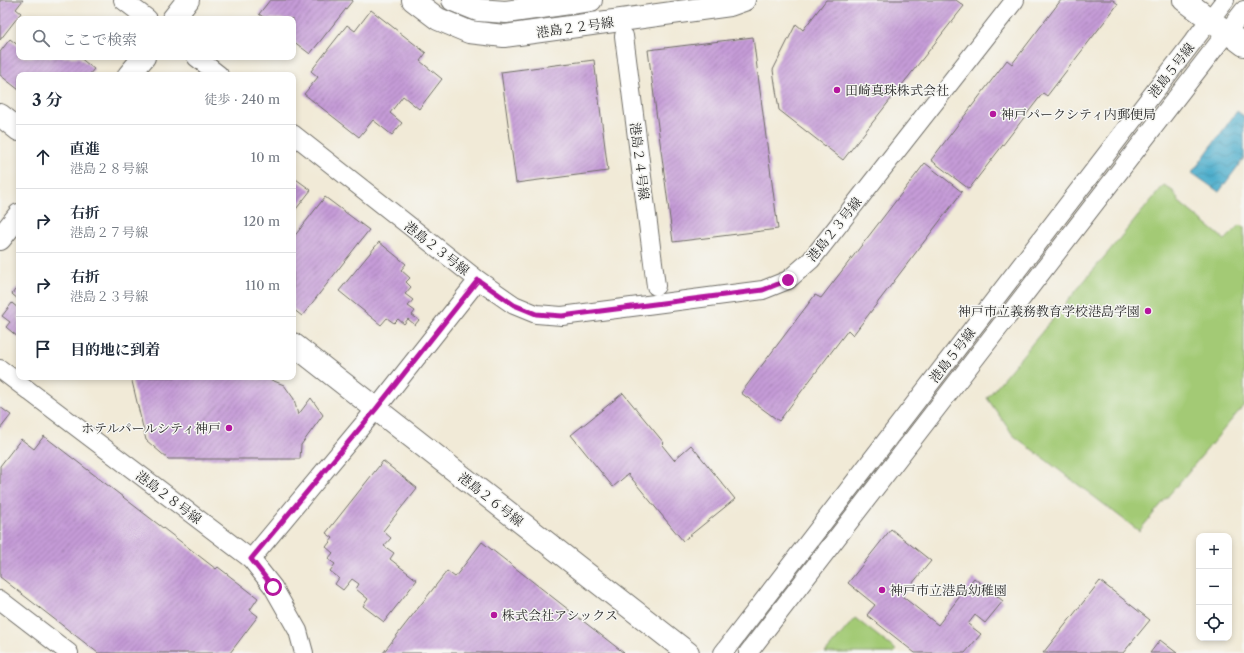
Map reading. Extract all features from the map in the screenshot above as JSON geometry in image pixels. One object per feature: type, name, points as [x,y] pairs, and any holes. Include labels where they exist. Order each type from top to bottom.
[{"type":"street","points":[[123,0],[144,16]]},
{"type":"street","points":[[175,16],[188,0]]},
{"type":"street","name":"港島２２号線","points":[[413,0],[438,19],[468,32],[504,36],[730,5],[744,0]]},
{"type":"street","name":"港島２２号線","points":[[452,0],[478,10],[506,12],[591,0]]},
{"type":"street","name":"港島２３号線","points":[[296,136],[478,280],[514,305],[536,314],[562,316],[763,290],[788,280],[811,260],[1015,0]]},
{"type":"street","points":[[1184,0],[1244,46]]},
{"type":"street","name":"港島５号線","points":[[722,653],[1225,0]]},
{"type":"street","name":"港島５号線","points":[[748,653],[1244,10]]},
{"type":"street","name":"港島２４号線","points":[[624,36],[656,286]]},
{"type":"street","points":[[132,72],[142,60]]},
{"type":"street","points":[[200,60],[215,72]]},
{"type":"street","points":[[0,116],[16,128]]},
{"type":"street","points":[[0,239],[16,219]]},
{"type":"street","points":[[251,559],[376,409],[478,280]]},
{"type":"street","name":"港島２６号線","points":[[296,346],[688,653]]},
{"type":"street","name":"港島２８号線","points":[[0,369],[251,559],[273,587],[298,631],[304,653]]},
{"type":"street","points":[[0,600],[69,653]]},
{"type":"green space","points":[[1164,185],[1174,192],[1179,202],[1225,240],[1240,225],[1244,228],[1244,405],[1139,531],[1013,435],[987,398]]},
{"type":"green space","points":[[855,618],[896,650],[894,653],[825,653]]},
{"type":"water","points":[[1237,111],[1244,116],[1244,158],[1219,192],[1192,173]]},
{"type":"building","points":[[0,0],[23,0],[16,9],[21,13],[19,16],[16,16],[16,19],[0,40]]},
{"type":"building","points":[[270,0],[353,0],[310,54],[296,43],[296,16],[262,16],[259,14]]},
{"type":"building","name":"田崎真珠株式会社","points":[[826,0],[956,0],[964,6],[843,160],[779,110],[773,70],[796,24],[803,30]]},
{"type":"building","points":[[1061,0],[1113,0],[1118,4],[1047,96],[1043,93],[969,189],[931,160],[1007,60],[1012,64]]},
{"type":"building","points":[[371,10],[426,53],[420,61],[442,79],[419,109],[403,96],[390,113],[402,123],[392,135],[373,120],[359,137],[304,94],[318,77],[311,71],[347,25],[355,31]]},
{"type":"building","points":[[753,37],[778,229],[673,242],[648,50]]},
{"type":"building","points":[[10,39],[16,44],[16,60],[83,60],[94,69],[92,72],[16,72],[16,88],[0,75],[0,52]]},
{"type":"building","points":[[594,60],[608,171],[516,183],[501,72]]},
{"type":"building","points":[[925,163],[962,192],[853,335],[848,330],[779,421],[741,393],[815,295],[821,298]]},
{"type":"building","points":[[296,179],[311,190],[296,209]]},
{"type":"building","points":[[325,197],[369,230],[302,316],[296,311],[296,234]]},
{"type":"building","points":[[379,242],[406,264],[401,270],[410,278],[406,282],[411,287],[405,294],[413,300],[408,306],[415,311],[412,315],[419,320],[415,325],[408,319],[404,324],[398,319],[394,323],[387,318],[381,325],[339,291]]},
{"type":"building","points":[[16,289],[16,297],[12,294]]},
{"type":"building","points":[[12,303],[16,306],[16,335],[6,327],[10,322],[2,316]]},
{"type":"building","name":"ホテルパールシティ神戸","points":[[132,380],[272,380],[284,385],[294,399],[298,415],[311,398],[323,415],[301,445],[300,459],[168,459],[146,440]]},
{"type":"building","points":[[623,393],[664,443],[662,445],[674,460],[691,445],[735,499],[683,541],[628,474],[613,487],[571,435]]},
{"type":"building","points":[[0,407],[11,415],[0,429]]},
{"type":"building","points":[[44,436],[216,569],[218,567],[258,598],[250,610],[258,616],[230,653],[98,653],[0,577],[0,466],[21,439],[34,449]]},
{"type":"building","points":[[383,461],[417,488],[383,531],[391,538],[384,546],[394,553],[390,559],[417,580],[384,622],[363,606],[368,599],[356,589],[359,584],[352,579],[343,590],[335,584],[339,578],[330,571],[335,564],[328,559],[333,553],[326,547],[333,538],[326,533]]},
{"type":"building","name":"神戸市立港島幼稚園","points":[[891,529],[931,561],[902,596],[938,625],[974,578],[1003,601],[985,623],[975,615],[968,624],[981,634],[965,653],[915,653],[867,615],[875,605],[848,583]]},
{"type":"building","name":"株式会社アシックス","points":[[482,542],[624,653],[383,653],[447,571],[455,577]]},
{"type":"building","points":[[1100,581],[1150,620],[1123,653],[1043,653]]},
{"type":"building","points":[[1160,640],[1177,653],[1150,653]]},
{"type":"place","name":"田崎真珠株式会社","points":[[837,90]]},
{"type":"place","name":"神戸パークシティ内郵便局","points":[[993,114]]},
{"type":"place","name":"神戸市立義務教育学校港島学園","points":[[1148,311]]},
{"type":"place","name":"ホテルパールシティ神戸","points":[[229,428]]},
{"type":"place","name":"神戸市立港島幼稚園","points":[[882,590]]},
{"type":"place","name":"株式会社アシックス","points":[[494,615]]},
{"type":"route","points":[[273,587],[251,559],[376,409],[478,280],[514,305],[536,314],[562,316],[763,290],[788,280]]}]
